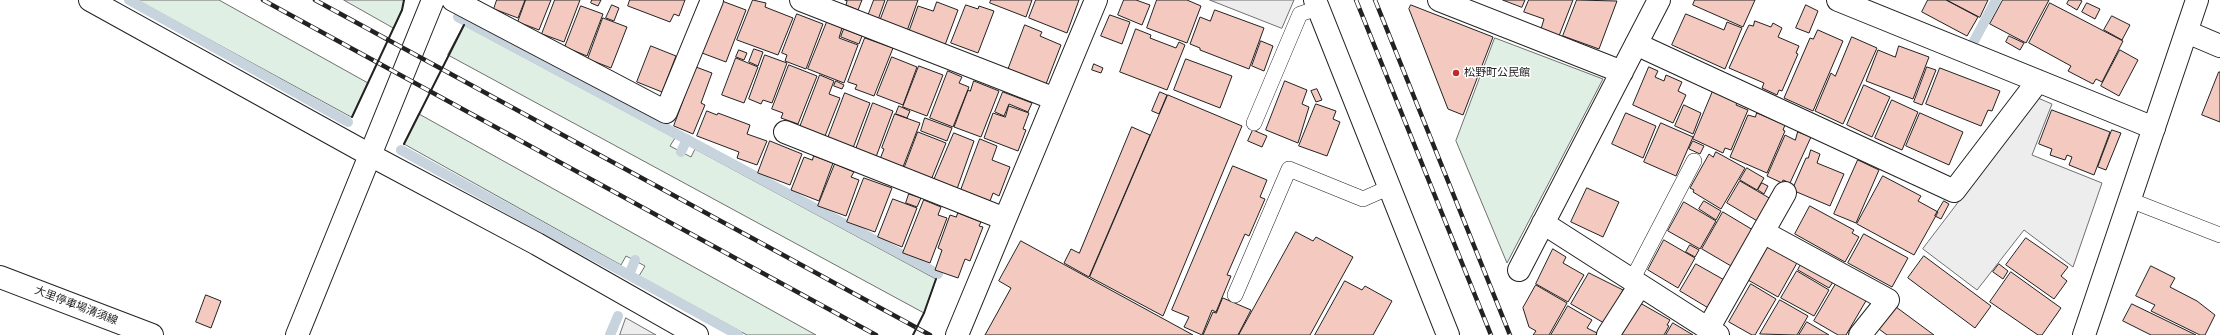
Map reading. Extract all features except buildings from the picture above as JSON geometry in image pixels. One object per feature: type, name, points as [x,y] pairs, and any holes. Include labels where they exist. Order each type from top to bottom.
[{"type":"street","points":[[90,0],[370,155],[537,244],[697,335]]},
{"type":"street","points":[[297,335],[433,0]]},
{"type":"street","points":[[453,0],[666,112],[712,0]]},
{"type":"street","points":[[801,0],[1055,99]]},
{"type":"street","points":[[956,335],[1096,0]]},
{"type":"street","points":[[1439,0],[1622,72]]},
{"type":"street","points":[[1519,270],[1659,0]]},
{"type":"street","points":[[1838,0],[2154,128]]},
{"type":"street","points":[[2085,335],[2198,0]]},
{"type":"street","points":[[1316,4],[1448,335]]},
{"type":"street","points":[[2187,32],[2220,46]]},
{"type":"street","points":[[1636,44],[1954,191],[2038,81]]},
{"type":"street","points":[[784,132],[1005,219]]},
{"type":"street","points":[[1543,223],[1713,332],[1763,232],[1785,194]]},
{"type":"street","points":[[1763,232],[1888,300],[1860,335]]},
{"type":"street","name":"大里停車場清須線","points":[[0,277],[152,335]]},
{"type":"street","points":[[1608,335],[1636,282]]},
{"type":"lane","points":[[1254,123],[1300,14],[1316,4]]},
{"type":"lane","points":[[1636,282],[1694,161]]},
{"type":"lane","points":[[1235,295],[1289,169],[1363,199],[1390,187]]},
{"type":"lane","points":[[2130,200],[2220,235]]},
{"type":"green space","points":[[137,0],[219,0],[368,83],[352,117]]},
{"type":"green space","points":[[344,0],[404,0],[402,10],[394,28]]},
{"type":"green space","points":[[464,25],[675,138],[670,146],[691,157],[695,149],[936,279],[924,313],[448,55]]},
{"type":"green space","points":[[1495,38],[1603,79],[1507,263],[1456,141]]},
{"type":"green space","points":[[419,114],[816,335],[747,335],[639,276],[645,266],[626,256],[621,265],[404,144]]},
{"type":"shaded area","points":[[1210,0],[1294,0],[1282,28]]},
{"type":"shaded area","points":[[2038,98],[2052,104],[2032,155],[2102,183],[2073,267],[2024,230],[1977,290],[1923,249]]},
{"type":"shaded area","points":[[626,318],[656,335],[620,335]]},
{"type":"waterway","points":[[129,0],[348,122]]},
{"type":"waterway","points":[[1973,43],[1996,0]]},
{"type":"waterway","points":[[458,17],[938,274]]},
{"type":"waterway","points":[[681,152],[687,139]]},
{"type":"waterway","points":[[401,150],[738,335]]},
{"type":"waterway","points":[[629,275],[635,260]]},
{"type":"waterway","points":[[610,335],[618,316]]},
{"type":"railway","points":[[263,0],[876,335]]},
{"type":"railway","points":[[315,0],[930,335]]},
{"type":"railway","points":[[1356,0],[1491,335]]},
{"type":"railway","points":[[1375,0],[1510,335]]},
{"type":"wall","points":[[352,117],[402,10],[404,0]]},
{"type":"wall","points":[[404,144],[464,25]]},
{"type":"wall","points":[[913,335],[924,313],[936,279]]},
{"type":"place","name":"松野町公民館","points":[[1456,73]]}]
